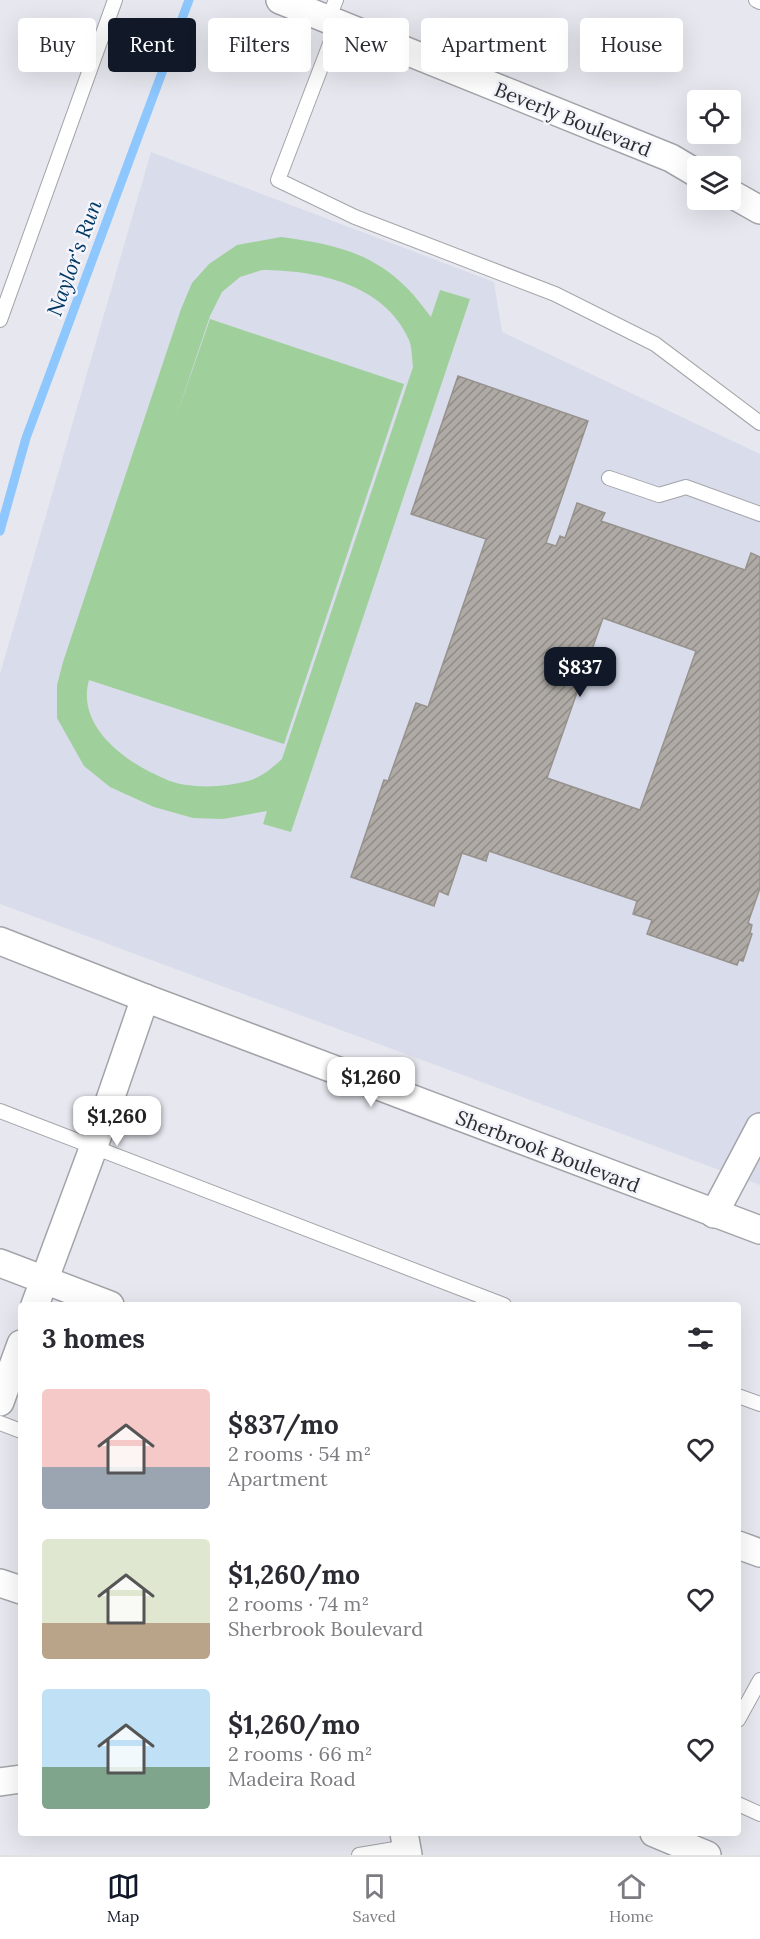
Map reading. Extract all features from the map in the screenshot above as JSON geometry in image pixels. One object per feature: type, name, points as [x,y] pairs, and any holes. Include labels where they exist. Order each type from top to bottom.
[{"type":"street","name":"Beverly Boulevard","points":[[280,0],[334,14],[671,158],[687,167]]},
{"type":"street","points":[[741,199],[760,210]]},
{"type":"street","name":"Sherbrook Boulevard","points":[[0,941],[760,1230]]},
{"type":"street","points":[[36,1302],[94,1146],[145,998]]},
{"type":"street","points":[[714,1214],[760,1127]]},
{"type":"street","points":[[0,1263],[102,1302]]},
{"type":"street","points":[[0,1402],[18,1352]]},
{"type":"street","points":[[741,1546],[760,1553]]},
{"type":"street","points":[[0,1582],[18,1589]]},
{"type":"street","points":[[0,1782],[18,1779]]},
{"type":"street","points":[[670,1836],[707,1855]]},
{"type":"lane","points":[[0,320],[115,0]]},
{"type":"lane","points":[[334,14],[278,180],[356,217],[555,294],[655,344],[760,423]]},
{"type":"lane","points":[[609,478],[659,495],[686,487],[760,514]]},
{"type":"lane","points":[[0,1111],[496,1302]]},
{"type":"lane","points":[[741,1397],[760,1404]]},
{"type":"lane","points":[[0,1423],[18,1430]]},
{"type":"lane","points":[[742,1704],[760,1680]]},
{"type":"lane","points":[[741,1805],[760,1814]]},
{"type":"lane","points":[[360,1855],[406,1845]]},
{"type":"shaded area","points":[[151,152],[494,282],[502,332],[760,454],[760,1185],[0,904],[0,674]]},
{"type":"green space","points":[[281,237],[349,251],[379,265],[393,275],[410,291],[431,317],[440,290],[470,299],[291,832],[263,824],[267,811],[223,819],[193,818],[154,807],[110,787],[84,766],[57,718],[57,685],[63,662],[181,309],[192,283],[209,264],[237,245]],"holes":[[[262,270],[326,277],[347,284],[384,305],[398,321],[409,340],[413,367],[282,759],[262,775],[248,781],[214,786],[180,784],[137,765],[103,735],[94,723],[89,710],[87,695],[89,680],[284,744],[404,384],[210,319],[174,423],[210,316],[222,292],[240,277]]]},
{"type":"building","points":[[458,376],[588,421],[546,543],[556,546],[560,536],[565,538],[577,503],[605,513],[601,521],[745,570],[751,553],[760,557],[760,888],[748,923],[752,925],[750,933],[752,934],[743,961],[739,960],[737,965],[647,934],[652,920],[633,914],[637,901],[489,851],[486,861],[462,853],[448,895],[439,891],[434,906],[351,877],[384,780],[388,781],[416,703],[428,707],[486,539],[411,514]],"holes":[[[603,618],[696,651],[640,810],[547,778]]]},
{"type":"waterway","name":"Naylor's Run","points":[[0,531],[26,438],[189,0]]}]
